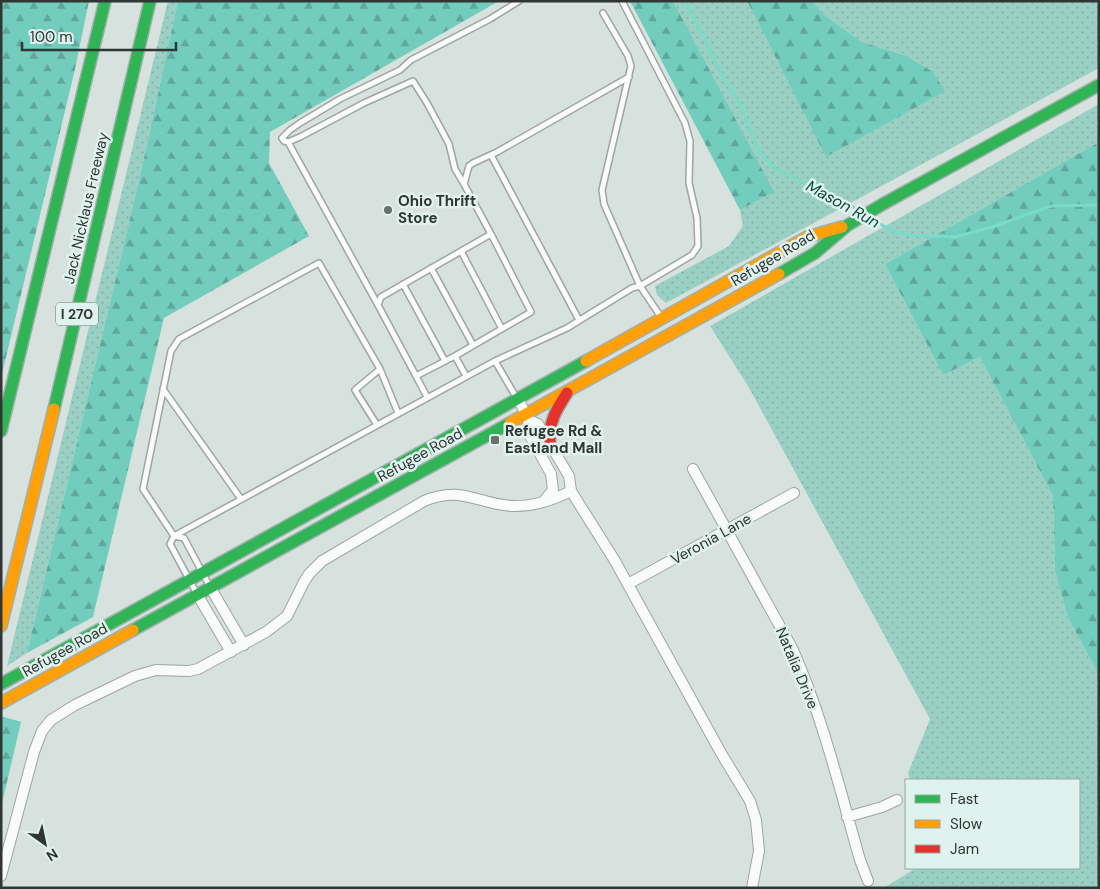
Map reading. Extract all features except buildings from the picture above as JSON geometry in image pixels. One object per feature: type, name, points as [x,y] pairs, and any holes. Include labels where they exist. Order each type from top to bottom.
[{"type":"main road","name":"Jack Nicklaus Freeway","points":[[1,431],[105,1]]},
{"type":"main road","name":"Jack Nicklaus Freeway","points":[[1,626],[58,394],[150,1]]},
{"type":"main road","name":"Refugee Road","points":[[1,703],[197,594],[527,417],[568,391],[815,253],[853,222],[1099,84]]},
{"type":"main road","name":"Refugee Road","points":[[1,684],[518,399],[807,237],[853,222]]},
{"type":"main road","points":[[550,444],[549,425],[555,410],[568,391]]},
{"type":"street","points":[[518,399],[527,417],[527,430],[551,474],[571,491],[611,554],[752,806],[758,833],[759,857],[752,888]]},
{"type":"street","points":[[527,417],[538,424],[550,444],[569,476],[571,491]]},
{"type":"street","name":"Natalia Drive","points":[[693,469],[793,650],[803,673],[814,701],[868,881]]},
{"type":"street","points":[[542,503],[550,496],[553,490],[551,474]]},
{"type":"street","points":[[1,876],[31,760],[42,731],[51,720],[75,705],[140,674],[156,670],[193,670],[202,667],[266,632],[284,618],[306,578],[322,561],[424,501],[440,496],[457,495],[511,506],[542,503],[571,491]]},
{"type":"street","name":"Veronia Lane","points":[[628,584],[794,493]]},
{"type":"street","points":[[210,587],[244,644]]},
{"type":"street","points":[[197,594],[231,652]]},
{"type":"street","points":[[848,817],[882,807],[897,800]]},
{"type":"lane","points":[[427,397],[288,142],[282,138],[300,123],[340,99],[400,70],[411,60],[490,19],[519,1]]},
{"type":"lane","points":[[197,594],[170,544],[174,536],[495,360],[567,328],[632,288],[640,286],[692,255],[698,246],[698,237],[697,218],[689,183],[690,141],[685,123],[622,1]]},
{"type":"lane","points":[[603,13],[628,56],[631,66],[602,190],[604,204],[640,286],[662,319]]},
{"type":"lane","points":[[464,184],[469,166],[473,162],[491,155],[629,77]]},
{"type":"lane","points":[[288,142],[364,103],[413,81],[427,103],[449,144],[455,169],[531,312],[456,356],[416,376]]},
{"type":"lane","points":[[491,155],[580,320]]},
{"type":"lane","points":[[378,305],[381,297],[490,234]]},
{"type":"lane","points":[[461,251],[502,329]]},
{"type":"lane","points":[[210,587],[184,538],[174,536],[143,489],[171,352],[179,339],[319,264],[380,369],[398,413]]},
{"type":"lane","points":[[431,268],[473,346]]},
{"type":"lane","points":[[403,284],[445,361]]},
{"type":"lane","points":[[456,356],[466,376]]},
{"type":"lane","points":[[495,360],[518,399]]},
{"type":"lane","points":[[377,425],[355,390],[380,369]]},
{"type":"lane","points":[[163,389],[241,499]]},
{"type":"green space","points":[[1,1],[89,1],[75,69],[1,378]]},
{"type":"green space","points":[[168,1],[178,1],[141,172],[27,653],[7,666]]},
{"type":"green space","points":[[178,1],[499,1],[270,132],[269,163],[309,236],[164,318],[93,617],[27,653],[141,172]]},
{"type":"green space","points":[[630,1],[673,1],[774,192],[740,210]]},
{"type":"green space","points":[[673,1],[747,1],[826,156],[904,55],[862,42],[823,14],[813,1],[1099,1],[1099,68],[666,303],[657,295],[655,286],[729,246],[743,226],[740,210],[773,192]]},
{"type":"green space","points":[[747,1],[813,1],[823,14],[862,42],[904,55],[933,72],[945,91],[826,157]]},
{"type":"green space","points":[[1099,104],[1099,142],[885,264],[943,375],[980,357],[1053,496],[1055,571],[1068,618],[1099,675],[1099,888],[884,888],[914,869],[1080,869],[1080,779],[910,779],[908,773],[930,719],[748,386],[710,326]]},
{"type":"green space","points":[[1099,142],[1099,675],[1068,618],[1055,571],[1053,496],[980,357],[943,375],[885,264]]},
{"type":"green space","points":[[1,716],[21,722],[1,808]]},
{"type":"waterway","name":"Mason Run","points":[[685,1],[723,76],[741,106],[759,151],[775,169],[836,197],[862,212]]},
{"type":"waterway","name":"Mason Run","points":[[869,217],[892,231],[908,235],[955,237],[992,227],[1051,206],[1099,205]]},
{"type":"traffic: fast","points":[[1,431],[105,1]]},
{"type":"traffic: fast","points":[[54,409],[150,1]]},
{"type":"traffic: fast","points":[[779,274],[815,253],[848,225],[883,204],[1099,85]]},
{"type":"traffic: fast","points":[[1,684],[586,361]]},
{"type":"traffic: fast","points":[[133,630],[510,423]]},
{"type":"traffic: slow","points":[[586,361],[807,237],[842,227]]},
{"type":"traffic: slow","points":[[510,423],[779,274]]},
{"type":"traffic: slow","points":[[1,626],[54,409]]},
{"type":"traffic: slow","points":[[1,703],[133,630]]},
{"type":"traffic: jam","points":[[550,444],[552,423],[559,405],[567,393]]},
{"type":"place","name":"Ohio Thrift Store","points":[[388,210]]},
{"type":"place","name":"Refugee Rd & Eastland Mall","points":[[495,440]]}]
